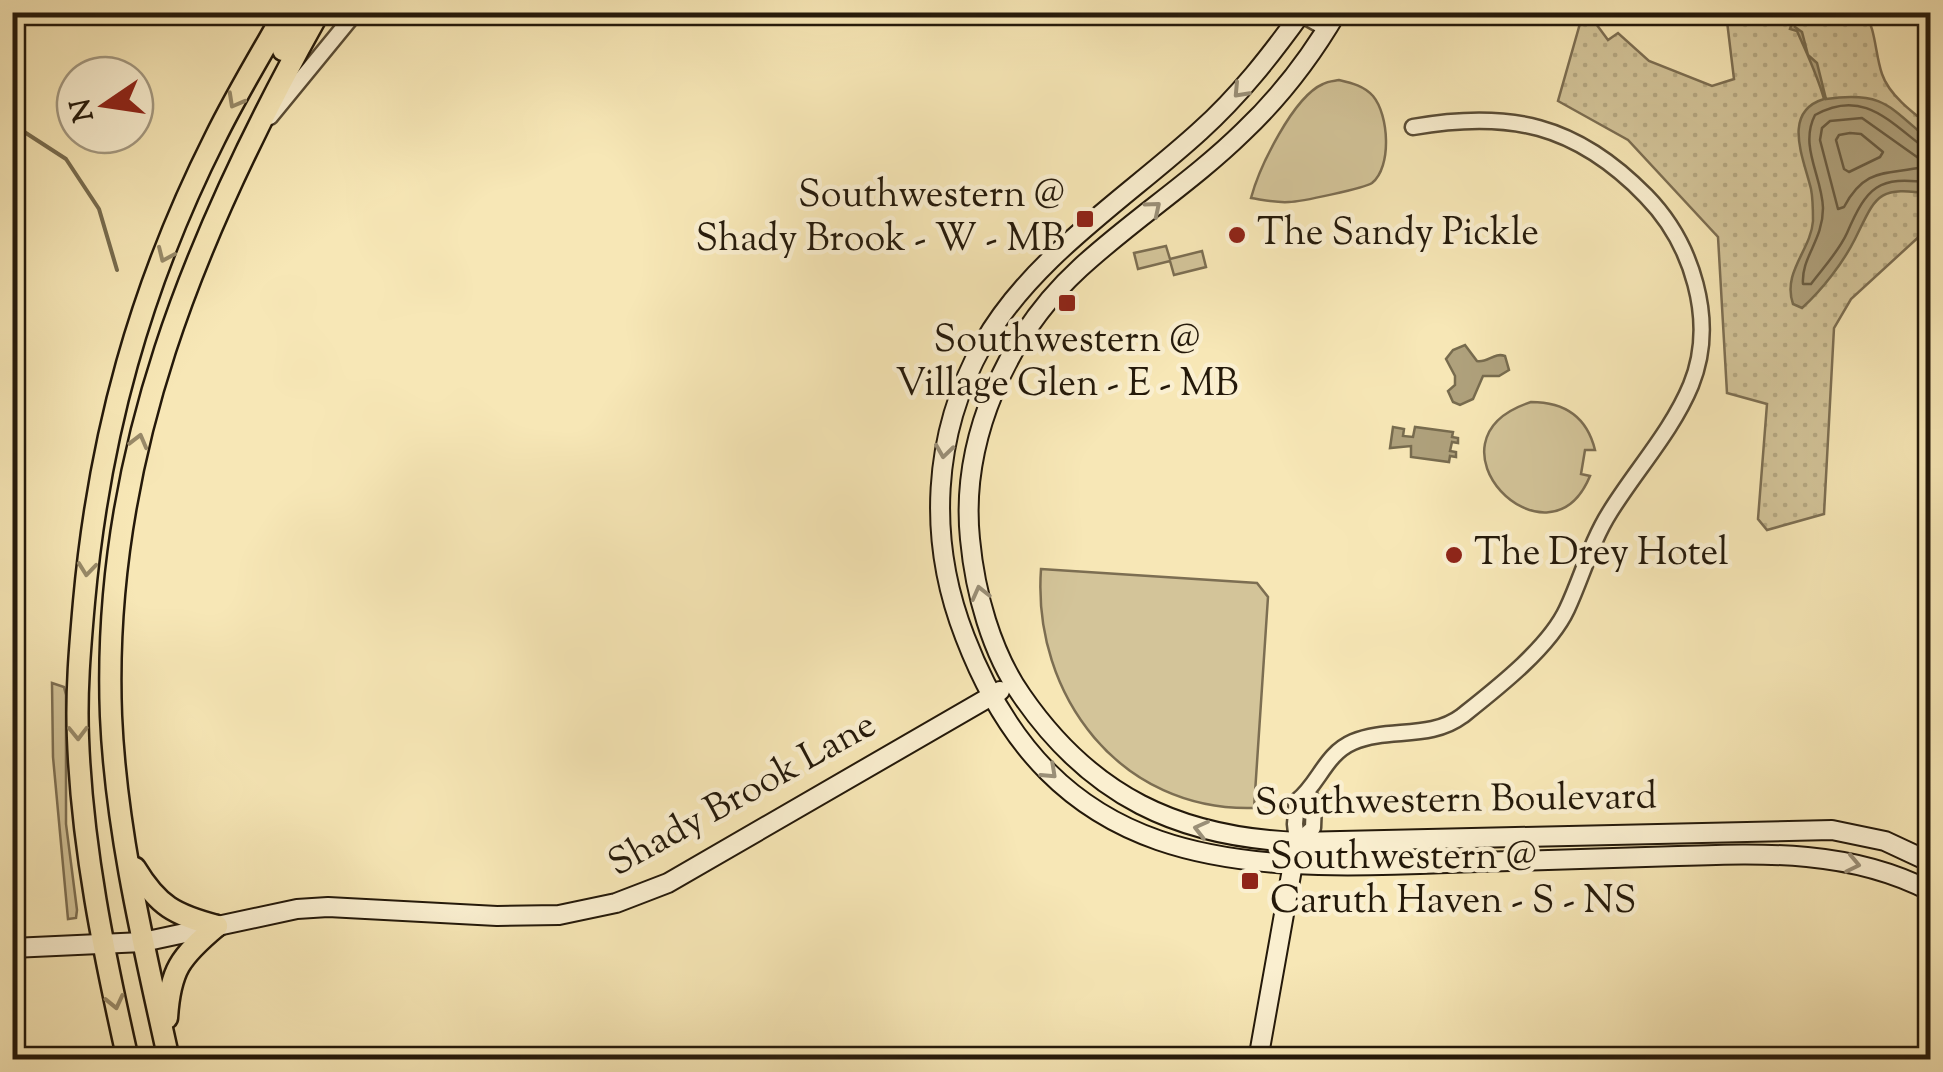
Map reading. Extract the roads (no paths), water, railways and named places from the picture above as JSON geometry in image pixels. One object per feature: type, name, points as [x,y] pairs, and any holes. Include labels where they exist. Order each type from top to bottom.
[{"type":"main road","points":[[128,1060],[102,944],[81,792],[79,675],[94,508],[119,385],[154,279],[213,141],[285,12]]},
{"type":"main road","points":[[271,100],[277,62],[302,12]]},
{"type":"main road","points":[[169,1057],[143,942],[114,756],[111,676],[120,534],[132,467],[154,384],[194,264],[257,125],[319,12]]},
{"type":"main road","points":[[79,675],[111,676]]},
{"type":"main road","points":[[129,858],[158,902],[193,920],[217,926]]},
{"type":"main road","points":[[169,1057],[169,986],[188,950],[217,926]]},
{"type":"street","points":[[257,125],[268,118],[356,12]]},
{"type":"street","points":[[1300,13],[1332,21]]},
{"type":"street","name":"Southwestern Boulevard","points":[[1300,13],[1231,101],[1071,241],[1004,310],[953,406],[943,446],[941,534],[958,618],[991,696],[1013,733],[1040,763],[1101,814],[1160,844],[1226,858],[1293,866],[1771,854],[1868,866],[1930,891]]},
{"type":"street","name":"Southwestern Boulevard","points":[[1332,21],[1246,129],[1078,270],[1042,312],[996,384],[974,450],[967,515],[971,557],[990,630],[1014,684],[1048,732],[1091,773],[1153,813],[1229,836],[1298,842],[1832,830],[1863,835],[1930,862]]},
{"type":"street","points":[[1258,1060],[1298,842],[1294,824],[1297,801],[1337,752],[1350,743],[1381,734],[1428,731],[1460,717],[1556,628],[1608,514],[1675,416],[1692,382],[1698,355],[1700,311],[1684,246],[1669,222],[1624,174],[1571,138],[1518,122],[1474,118],[1413,127]]},
{"type":"street","name":"Shady Brook Lane","points":[[12,948],[143,942],[297,909],[328,907],[526,917],[559,915],[616,903],[685,874],[1014,684]]},
{"type":"street","points":[[1771,854],[1772,830]]},
{"type":"street","points":[[1453,836],[1453,863]]},
{"type":"water","points":[[1787,13],[1794,13],[1795,27],[1802,32],[1808,55],[1817,63],[1826,99],[1861,97],[1884,104],[1930,141],[1930,194],[1898,191],[1880,197],[1838,267],[1802,308],[1793,304],[1791,282],[1811,232],[1813,213],[1799,125],[1811,105],[1824,99],[1797,31],[1790,29],[1792,23]]},
{"type":"water","points":[[1465,345],[1477,361],[1505,356],[1509,370],[1499,376],[1483,376],[1473,399],[1460,405],[1453,402],[1448,391],[1455,385],[1455,376],[1446,359],[1453,350]]},
{"type":"water","points":[[1393,427],[1404,429],[1403,436],[1413,437],[1415,427],[1453,432],[1458,443],[1452,442],[1450,451],[1456,452],[1456,457],[1450,456],[1449,462],[1411,457],[1411,446],[1390,448]]},
{"type":"waterway","points":[[12,124],[66,159],[99,209],[117,270]]},
{"type":"place","name":"Southwestern @ Shady Brook - W - MB","points":[[1085,219]]},
{"type":"place","name":"The Sandy Pickle","points":[[1237,235]]},
{"type":"place","name":"Southwestern @ Village Glen - E - MB","points":[[1067,303]]},
{"type":"place","name":"The Drey Hotel","points":[[1454,555]]},
{"type":"place","name":"Southwestern @ Caruth Haven - S - NS","points":[[1250,881]]}]
